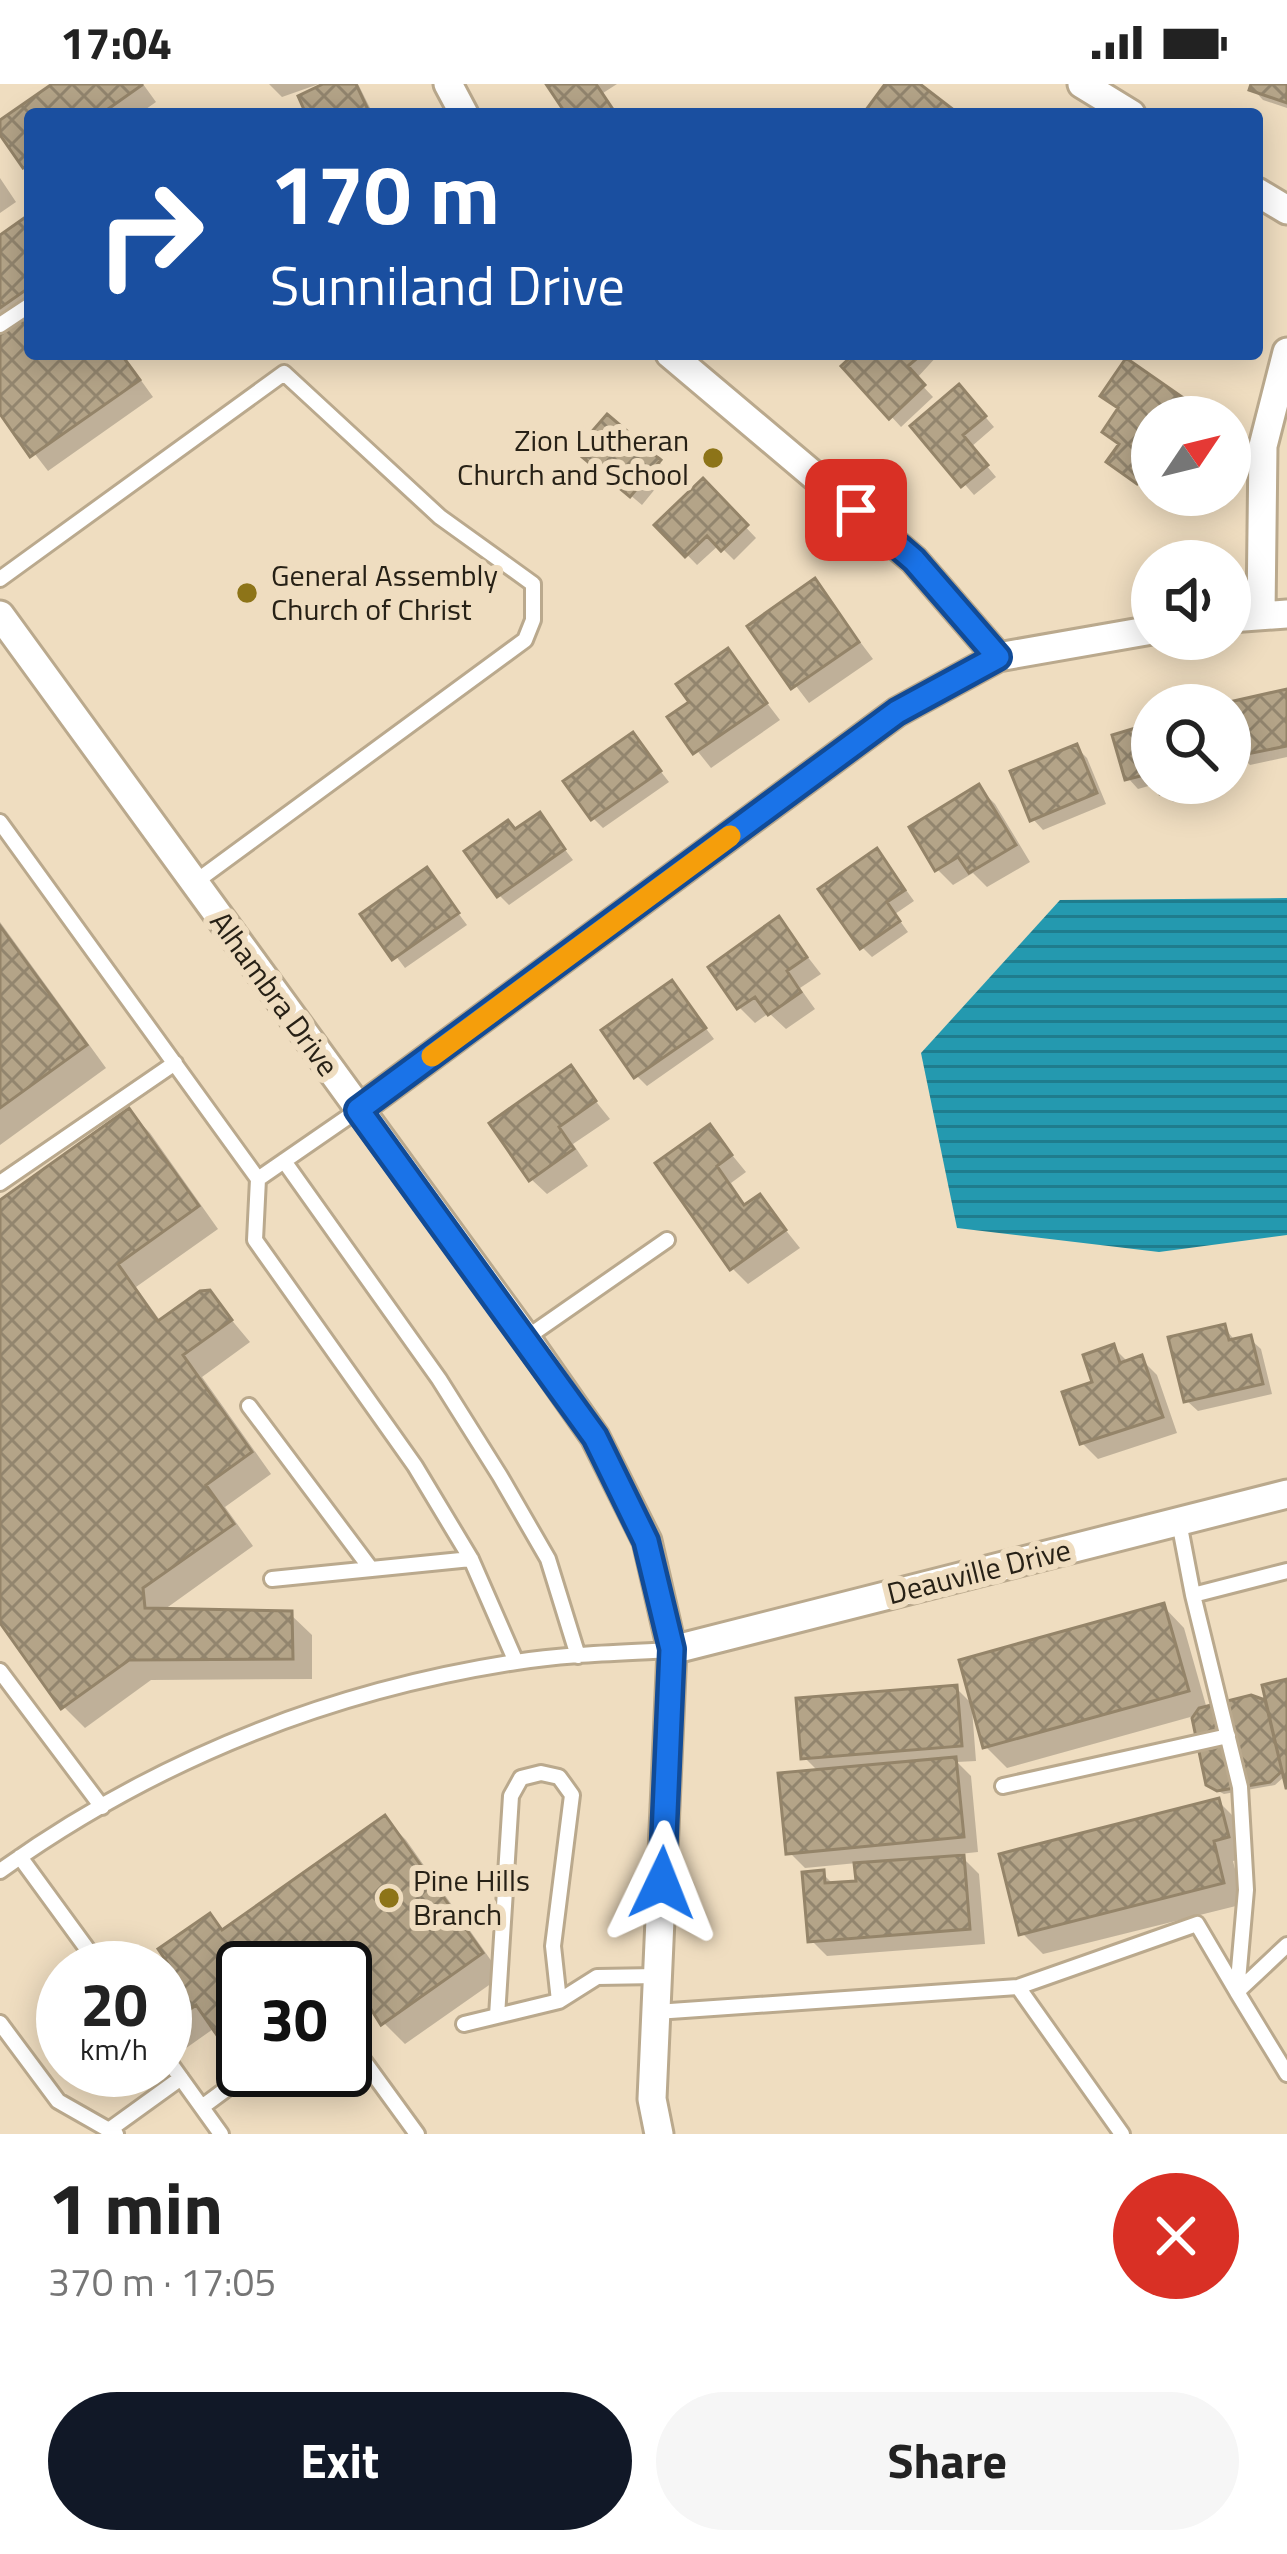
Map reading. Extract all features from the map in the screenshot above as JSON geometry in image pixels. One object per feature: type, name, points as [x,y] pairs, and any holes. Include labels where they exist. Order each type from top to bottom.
[{"type":"street","points":[[1082,84],[1121,108]]},
{"type":"street","points":[[1274,613],[1263,446],[1287,352]]},
{"type":"street","points":[[677,360],[914,560],[998,657]]},
{"type":"street","name":"Alhambra Drive","points":[[0,615],[526,1338],[595,1437],[646,1541],[672,1649],[652,2099],[659,2134]]},
{"type":"street","points":[[358,1110],[897,712],[998,657],[1131,634]]},
{"type":"street","name":"Deauville Drive","points":[[672,1649],[1287,1494]]},
{"type":"lane","points":[[0,579],[284,373],[440,517],[533,584],[533,620],[525,640],[194,883]]},
{"type":"lane","points":[[0,822],[258,1179],[255,1240],[415,1466],[471,1558],[515,1662]]},
{"type":"lane","points":[[0,1183],[175,1063]]},
{"type":"lane","points":[[258,1179],[358,1110]]},
{"type":"lane","points":[[284,1161],[439,1379],[500,1476],[548,1558],[578,1656]]},
{"type":"lane","points":[[526,1338],[667,1240]]},
{"type":"lane","points":[[249,1406],[371,1569]]},
{"type":"lane","points":[[1179,1522],[1240,1787],[1246,1890],[1237,1992]]},
{"type":"lane","points":[[272,1579],[471,1558]]},
{"type":"lane","points":[[1193,1595],[1287,1570]]},
{"type":"lane","points":[[0,1871],[102,1807],[242,1735],[343,1701],[515,1662],[672,1649]]},
{"type":"lane","points":[[0,1671],[102,1807]]},
{"type":"lane","points":[[1003,1786],[1228,1736]]},
{"type":"lane","points":[[497,2016],[511,1796],[521,1778],[541,1773],[559,1777],[572,1795],[553,1946],[559,2001]]},
{"type":"lane","points":[[20,1857],[81,1941]]},
{"type":"lane","points":[[656,2012],[1018,1987],[1197,1924],[1287,2074]]},
{"type":"lane","points":[[1237,1992],[1287,1945]]},
{"type":"lane","points":[[464,2024],[559,2001],[597,1977],[658,1976]]},
{"type":"lane","points":[[1018,1987],[1122,2134]]},
{"type":"lane","points":[[0,2023],[58,2102],[113,2132],[157,2097]]},
{"type":"lane","points":[[372,2072],[417,2134]]},
{"type":"lane","points":[[192,2093],[221,2134]]},
{"type":"lane","points":[[202,2107],[216,2097]]},
{"type":"water","points":[[1287,898],[1287,1235],[1159,1252],[957,1228],[921,1053],[1060,900]]},
{"type":"building","points":[[52,84],[142,84],[109,108],[24,108],[23,168],[0,135],[0,120]]},
{"type":"building","points":[[323,84],[356,84],[367,108],[303,108],[298,96]]},
{"type":"building","points":[[546,84],[596,84],[612,108],[562,108]]},
{"type":"building","points":[[885,84],[920,84],[951,108],[867,108]]},
{"type":"building","points":[[1251,84],[1287,84],[1287,103],[1249,90]]},
{"type":"building","points":[[24,218],[24,291],[0,308],[0,235]]},
{"type":"building","points":[[24,318],[24,360],[125,360],[140,380],[30,457],[0,414],[0,335]]},
{"type":"building","points":[[848,360],[915,360],[908,366],[925,385],[889,419],[841,366]]},
{"type":"building","points":[[1125,360],[1181,396],[1131,396],[1131,480],[1106,462],[1119,444],[1102,432],[1118,408],[1100,396]]},
{"type":"building","points":[[959,384],[986,416],[963,435],[988,465],[961,487],[910,426]]},
{"type":"building","points":[[607,414],[661,460],[630,497],[575,451]]},
{"type":"building","points":[[703,478],[748,525],[721,551],[707,536],[685,557],[654,525]]},
{"type":"building","points":[[815,578],[859,642],[791,689],[747,626]]},
{"type":"building","points":[[728,648],[767,703],[693,754],[667,717],[689,702],[676,684]]},
{"type":"building","points":[[1287,689],[1287,746],[1251,753],[1251,697]]},
{"type":"building","points":[[1131,729],[1131,778],[1125,780],[1112,735]]},
{"type":"building","points":[[633,732],[661,771],[591,820],[563,781]]},
{"type":"building","points":[[1077,744],[1097,793],[1030,821],[1010,771]]},
{"type":"building","points":[[979,784],[1016,845],[969,873],[958,857],[935,871],[909,827]]},
{"type":"building","points":[[540,812],[565,849],[497,897],[464,851],[508,820],[515,829]]},
{"type":"building","points":[[877,848],[905,890],[887,902],[900,921],[860,949],[818,889]]},
{"type":"building","points":[[427,867],[459,913],[392,960],[360,914]]},
{"type":"building","points":[[779,916],[807,957],[787,971],[801,992],[768,1015],[755,997],[737,1009],[708,967]]},
{"type":"building","points":[[0,926],[87,1045],[0,1108]]},
{"type":"building","points":[[672,980],[706,1028],[634,1078],[601,1030]]},
{"type":"building","points":[[571,1065],[596,1101],[559,1127],[574,1149],[529,1181],[489,1123]]},
{"type":"building","points":[[129,1108],[199,1206],[118,1264],[158,1321],[200,1291],[210,1290],[232,1320],[183,1355],[252,1452],[206,1485],[234,1524],[143,1588],[145,1608],[292,1611],[293,1659],[129,1660],[61,1709],[0,1623],[0,1200]]},
{"type":"building","points":[[710,1124],[732,1155],[717,1166],[744,1205],[760,1194],[786,1230],[730,1270],[655,1163]]},
{"type":"building","points":[[1225,1324],[1229,1340],[1251,1335],[1263,1384],[1184,1402],[1168,1337]]},
{"type":"building","points":[[1114,1344],[1120,1363],[1142,1355],[1163,1417],[1080,1444],[1062,1392],[1092,1382],[1083,1355]]},
{"type":"building","points":[[1164,1603],[1189,1691],[983,1748],[959,1660]]},
{"type":"building","points":[[1287,1679],[1287,1788],[1286,1788],[1262,1685]]},
{"type":"building","points":[[957,1685],[962,1746],[801,1759],[796,1698]]},
{"type":"building","points":[[1251,1695],[1265,1700],[1282,1771],[1270,1782],[1217,1791],[1206,1785],[1192,1718],[1199,1708]]},
{"type":"building","points":[[956,1757],[964,1837],[786,1854],[778,1773]]},
{"type":"building","points":[[1219,1798],[1229,1837],[1214,1841],[1224,1883],[1019,1935],[999,1854]]},
{"type":"building","points":[[385,1815],[483,1953],[381,2025],[372,2011],[372,1941],[216,1941],[216,2034],[196,2005],[192,2008],[192,1941],[170,1941],[210,1913],[222,1930]]},
{"type":"building","points":[[964,1855],[970,1929],[808,1942],[802,1872],[824,1870],[825,1883],[856,1881],[854,1863]]},
{"type":"slow traffic","points":[[432,1056],[730,836]]},
{"type":"place","name":"Zion Lutheran Church and School","points":[[713,458]]},
{"type":"place","name":"General Assembly Church of Christ","points":[[247,593]]},
{"type":"place","name":"Pine Hills Branch","points":[[389,1898]]},
{"type":"route","points":[[662,1883],[672,1649],[646,1541],[595,1437],[358,1110],[897,712],[998,657],[914,560],[856,510]]}]
